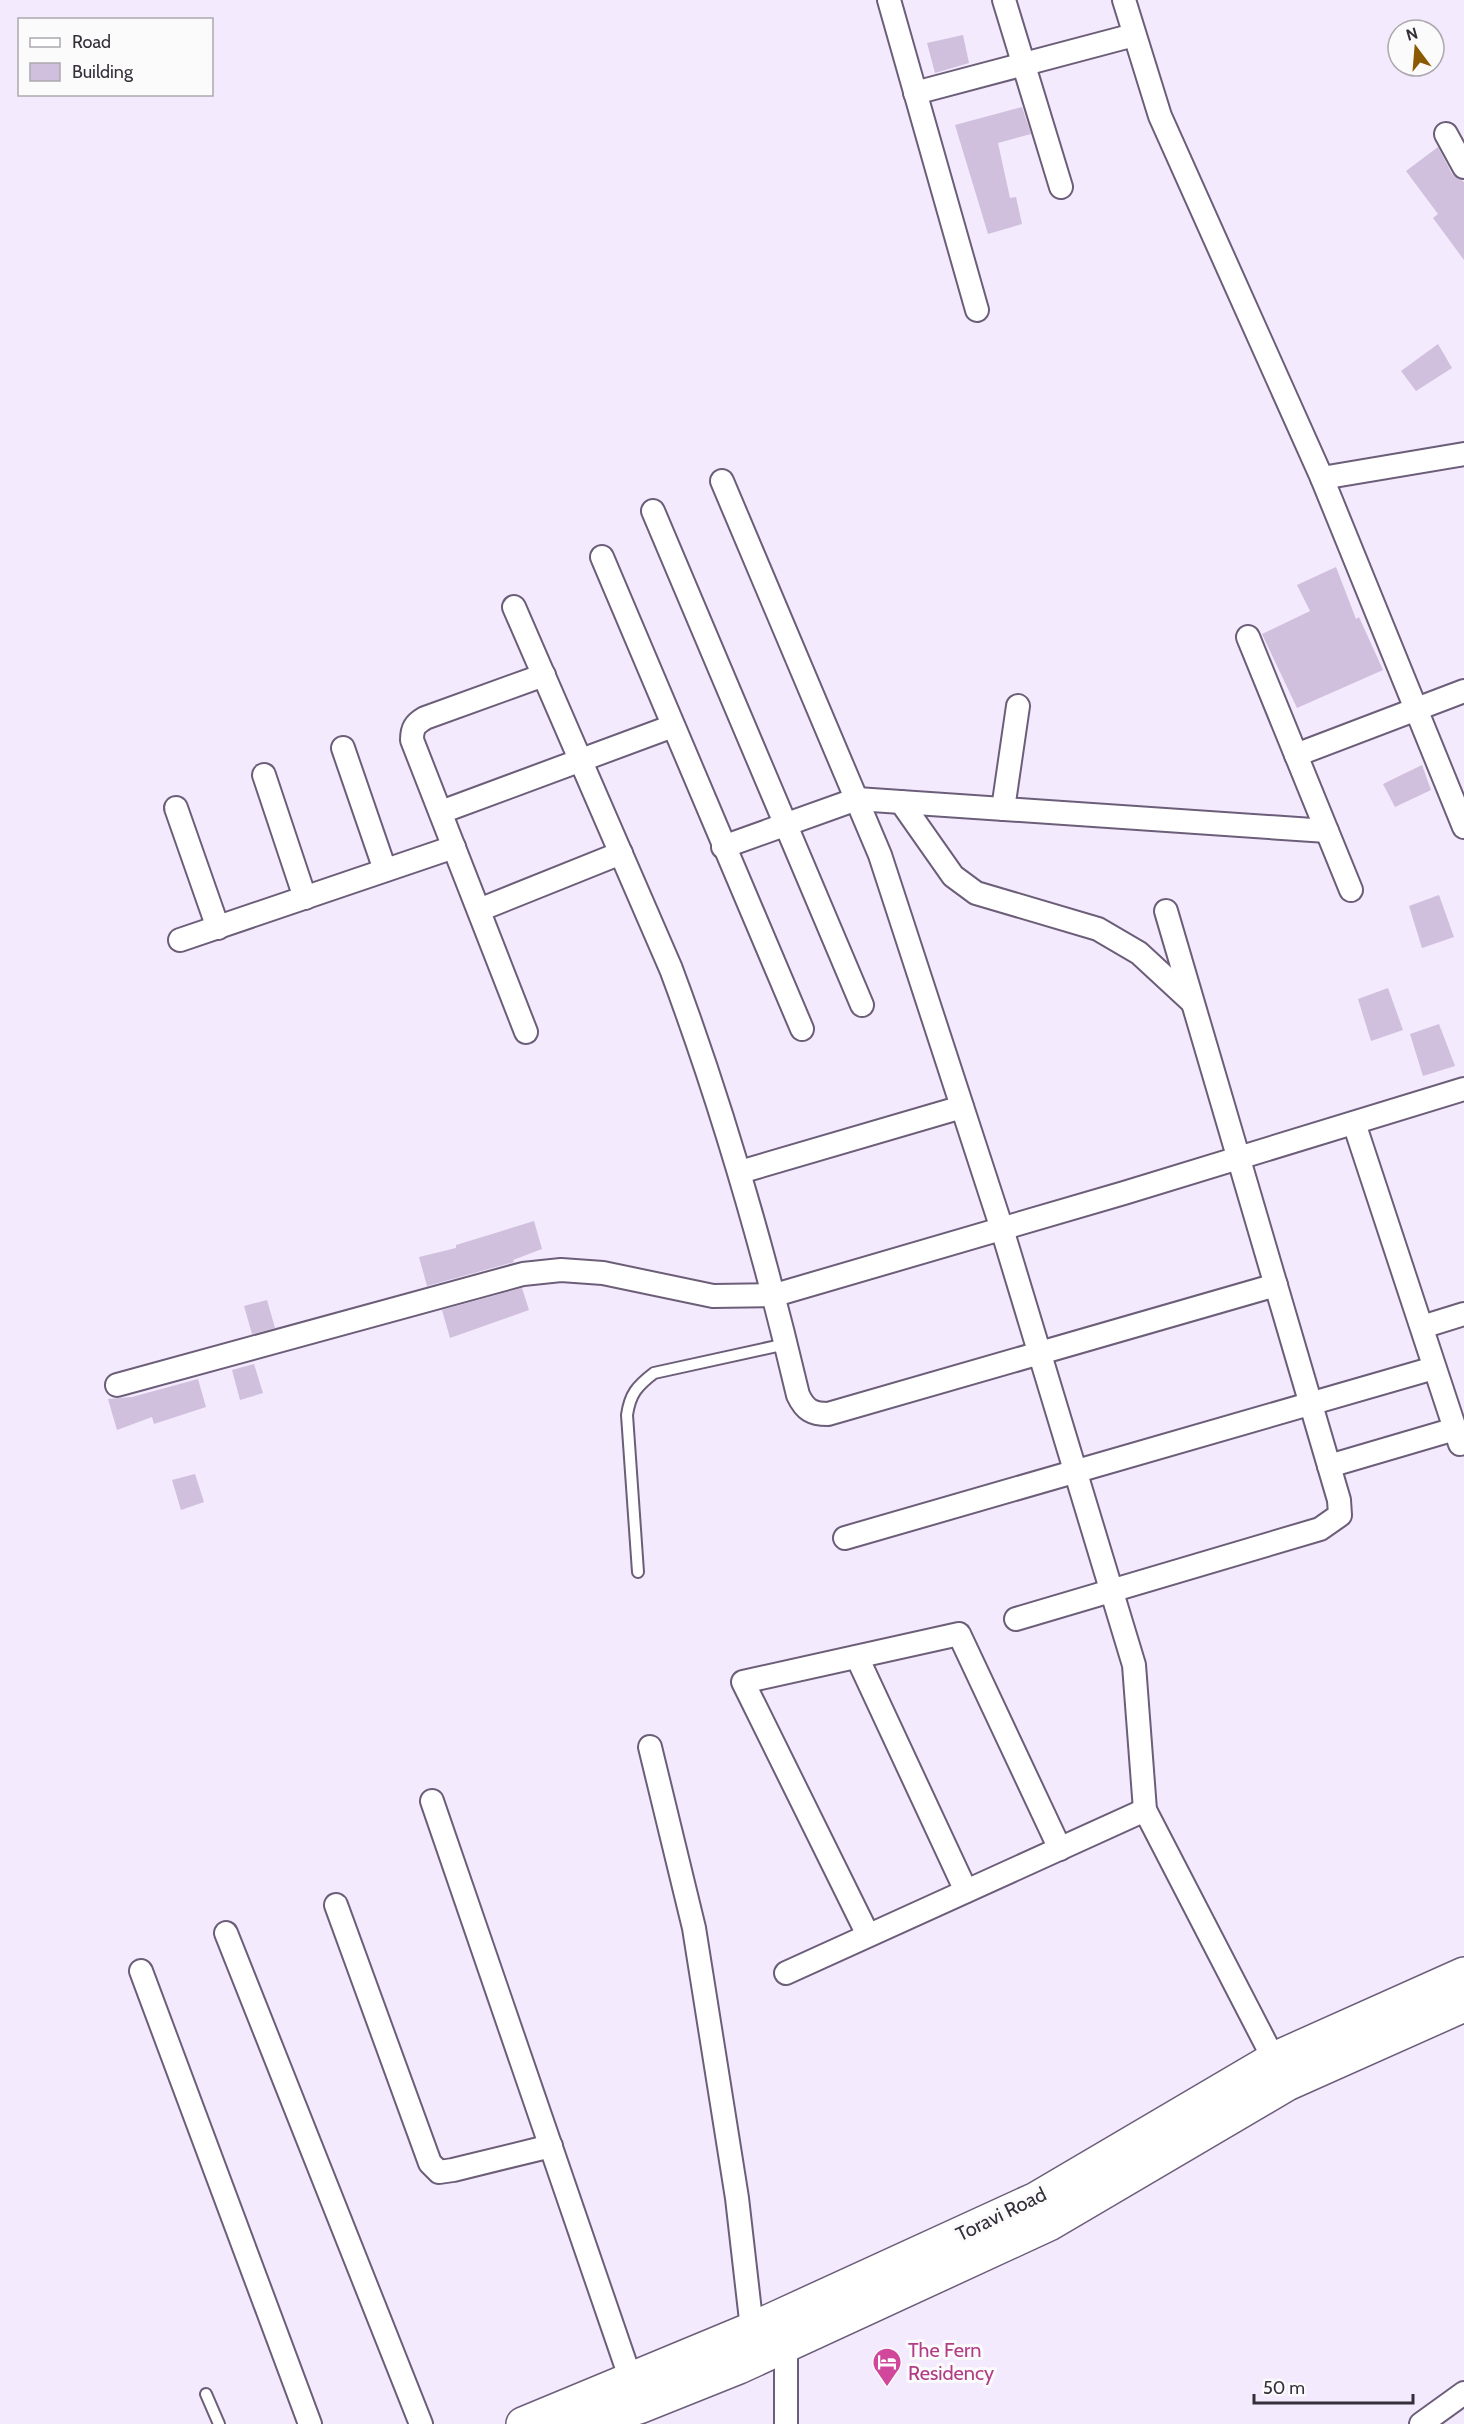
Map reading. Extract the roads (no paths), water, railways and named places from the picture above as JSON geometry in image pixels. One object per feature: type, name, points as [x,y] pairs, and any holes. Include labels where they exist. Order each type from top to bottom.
[{"type":"highway","name":"Toravi Road","points":[[569,2417],[631,2380],[752,2329],[1036,2199],[1464,1974]]},
{"type":"highway","name":"Toravi Road","points":[[523,2424],[639,2407],[739,2367],[1049,2224],[1280,2071],[1464,2005]]},
{"type":"street","points":[[889,0],[977,309]]},
{"type":"street","points":[[1004,0],[1061,187]]},
{"type":"street","points":[[1124,0],[1160,116],[1322,478],[1416,708],[1460,804],[1464,827]]},
{"type":"street","points":[[915,93],[1134,34]]},
{"type":"street","points":[[1446,134],[1464,167]]},
{"type":"street","points":[[1322,478],[1464,454]]},
{"type":"street","points":[[722,481],[880,855],[1002,1229],[1134,1665],[1145,1810],[1280,2071]]},
{"type":"street","points":[[653,510],[862,1005]]},
{"type":"street","points":[[602,557],[802,1029]]},
{"type":"street","points":[[514,607],[675,979],[740,1172],[775,1294],[798,1395],[804,1407],[815,1414],[828,1414],[1276,1285]]},
{"type":"street","points":[[1248,637],[1351,890]]},
{"type":"street","points":[[526,1032],[412,740],[412,731],[416,723],[544,675]]},
{"type":"street","points":[[1296,755],[1464,691]]},
{"type":"street","points":[[1004,809],[1018,706]]},
{"type":"street","points":[[441,812],[673,726]]},
{"type":"street","points":[[343,748],[385,870]]},
{"type":"street","points":[[264,776],[305,898]]},
{"type":"street","points":[[723,847],[857,799],[1327,831]]},
{"type":"street","points":[[901,802],[953,876],[976,893],[1098,929],[1139,953],[1193,1003]]},
{"type":"street","points":[[176,808],[218,928]]},
{"type":"street","points":[[180,940],[454,847]]},
{"type":"street","points":[[479,910],[621,853]]},
{"type":"street","points":[[1016,1619],[1320,1528],[1334,1522],[1340,1515],[1339,1500],[1166,911]]},
{"type":"street","points":[[117,1385],[523,1274],[561,1270],[603,1273],[713,1296],[775,1294],[1239,1159],[1464,1089]]},
{"type":"street","points":[[740,1172],[962,1107]]},
{"type":"street","points":[[1329,1466],[1461,1443],[1434,1368],[1354,1123]]},
{"type":"street","points":[[1422,1327],[1464,1314]]},
{"type":"street","points":[[845,1538],[1434,1368]]},
{"type":"street","points":[[868,1935],[743,1682],[959,1634],[1060,1849]]},
{"type":"street","points":[[857,1657],[966,1891]]},
{"type":"street","points":[[650,1747],[694,1928],[737,2198],[752,2329]]},
{"type":"street","points":[[432,1801],[631,2380]]},
{"type":"street","points":[[786,1973],[1145,1810]]},
{"type":"street","points":[[336,1905],[430,2163],[439,2172],[551,2146]]},
{"type":"street","points":[[226,1933],[421,2424]]},
{"type":"street","points":[[141,1971],[310,2424]]},
{"type":"street","points":[[786,2344],[786,2424]]},
{"type":"street","points":[[1421,2424],[1464,2393]]},
{"type":"lane","points":[[638,1572],[627,1415],[630,1398],[638,1385],[654,1373],[786,1344]]},
{"type":"lane","points":[[206,2394],[219,2424]]},
{"type":"place","name":"The Fern Residency","points":[[887,2388]]}]
